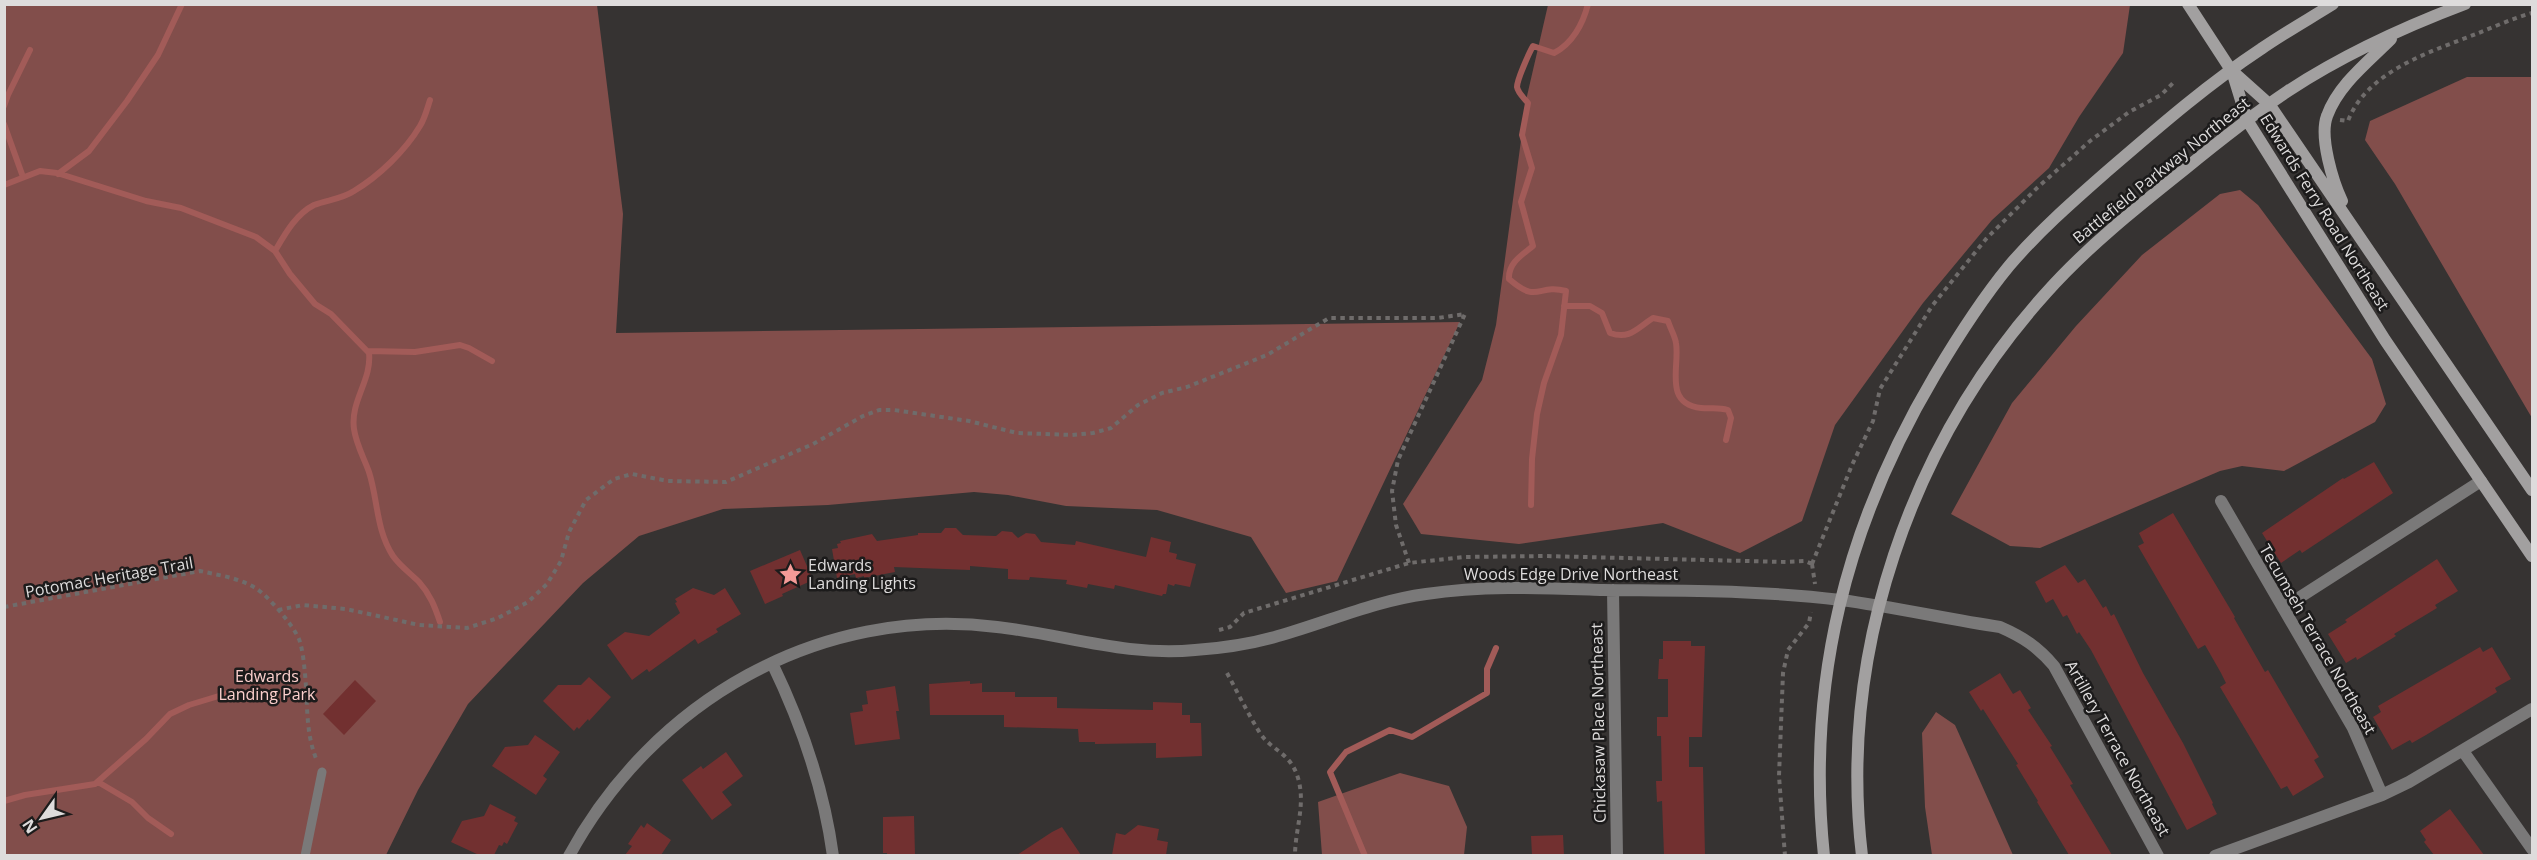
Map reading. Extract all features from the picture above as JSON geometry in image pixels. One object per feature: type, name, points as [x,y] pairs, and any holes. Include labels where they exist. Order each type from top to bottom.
[{"type":"main road","points":[[2188,4],[2231,70]]},
{"type":"main road","name":"Battlefield Parkway Northeast","points":[[1824,855],[1818,780],[1827,675],[1840,600],[1853,551],[1883,473],[1903,431],[1957,339],[2009,266],[2077,198],[2231,70],[2333,4]]},
{"type":"main road","name":"Battlefield Parkway Northeast","points":[[1862,855],[1856,779],[1859,716],[1866,664],[1879,605],[1893,557],[1938,448],[1970,393],[2002,346],[2046,292],[2081,256],[2124,218],[2247,120],[2313,75],[2400,30],[2465,4]]},
{"type":"main road","points":[[2357,235],[2333,181],[2327,150],[2326,118],[2341,90],[2400,30]]},
{"type":"main road","name":"Edwards Ferry Road Northeast","points":[[2231,70],[2269,104],[2532,490]]},
{"type":"main road","name":"Edwards Ferry Road Northeast","points":[[2231,70],[2247,120],[2385,340],[2532,556]]},
{"type":"street","points":[[2283,608],[2481,481]]},
{"type":"street","name":"Tecumseh Terrace Northeast","points":[[2221,501],[2352,728],[2382,795]]},
{"type":"street","name":"Woods Edge Drive Northeast","points":[[569,855],[609,792],[639,757],[674,724],[721,691],[772,663],[810,647],[844,638],[903,627],[949,624],[995,626],[1097,646],[1145,651],[1189,651],[1234,646],[1277,636],[1377,604],[1425,594],[1511,588],[1747,591],[1879,605]]},
{"type":"street","name":"Chickasaw Place Northeast","points":[[1613,590],[1617,855]]},
{"type":"street","name":"Artillery Terrace Northeast","points":[[1879,605],[1911,613],[2000,627],[2022,637],[2038,648],[2054,666],[2158,855]]},
{"type":"street","points":[[772,663],[785,690],[810,761],[828,819],[833,855]]},
{"type":"street","points":[[2215,855],[2382,795],[2532,710]]},
{"type":"street","points":[[2463,751],[2532,849]]},
{"type":"lane","points":[[305,855],[322,772]]},
{"type":"path","points":[[2326,118],[2348,121],[2353,108],[2364,94],[2396,70],[2426,54],[2532,13]]},
{"type":"path","points":[[278,610],[303,605],[346,609],[419,625],[467,628],[498,618],[528,602],[547,584],[561,561],[569,532],[586,500],[614,479],[632,474],[668,481],[726,482],[879,410],[950,418],[1017,433],[1072,435],[1093,433],[1111,428],[1138,405],[1162,393],[1187,387],[1267,355],[1329,318],[1438,318],[1465,314],[1398,460],[1392,491],[1396,525],[1409,563]]},
{"type":"path","points":[[1219,630],[1230,627],[1244,614],[1409,563],[1463,557],[1544,555],[1805,561],[1812,564]]},
{"type":"path","name":"Potomac Heritage Trail","points":[[4,608],[200,571],[230,577],[257,589],[278,610],[299,640],[305,674],[311,747],[322,772]]},
{"type":"path","points":[[1785,855],[1779,776],[1785,663],[1793,641],[1809,623]]},
{"type":"path","points":[[1227,673],[1262,735],[1283,752],[1298,778],[1301,820],[1295,855]]},
{"type":"green space","points":[[1548,4],[2130,5],[2123,53],[2079,117],[2049,168],[1992,220],[1923,303],[1835,425],[1802,521],[1740,553],[1663,523],[1519,544],[1421,534],[1403,504],[1482,380],[1496,325],[1527,96]]},
{"type":"green space","name":"Edwards Landing Park","points":[[5,5],[597,5],[623,214],[616,333],[1460,322],[1337,581],[1286,593],[1251,537],[1157,510],[1066,506],[1008,495],[974,492],[828,505],[723,509],[639,536],[583,583],[468,704],[418,790],[386,855],[5,856]]},
{"type":"green space","points":[[2467,77],[2532,77],[2532,418],[2395,184],[2365,140],[2370,121]]},
{"type":"green space","points":[[2240,190],[2258,205],[2372,359],[2386,404],[2375,422],[2284,471],[2242,466],[2220,471],[2040,548],[2010,546],[1951,514],[2012,403],[2076,326],[2142,255],[2220,194]]},
{"type":"green space","points":[[1936,712],[1955,725],[2013,855],[1932,855],[1925,807],[1922,733]]},
{"type":"green space","points":[[1400,773],[1449,786],[1467,827],[1464,855],[1322,855],[1318,802]]},
{"type":"building","points":[[2374,462],[2393,493],[2302,553],[2300,550],[2281,563],[2262,533],[2343,478]]},
{"type":"building","points":[[2173,513],[2265,672],[2268,670],[2319,757],[2314,760],[2324,777],[2293,796],[2287,786],[2281,789],[2220,687],[2226,683],[2205,645],[2198,649],[2138,546],[2144,543],[2139,533]]},
{"type":"building","points":[[945,528],[956,528],[963,535],[996,536],[1002,531],[1012,532],[1018,538],[1026,533],[1035,534],[1041,542],[1075,545],[1076,541],[1146,557],[1151,537],[1171,542],[1169,552],[1177,554],[1176,559],[1196,564],[1190,587],[1168,584],[1166,594],[1162,596],[1115,585],[1114,589],[1088,584],[1087,588],[1066,584],[1067,580],[1030,577],[1029,580],[1008,579],[1008,569],[970,566],[970,570],[894,567],[895,572],[864,578],[864,576],[856,578],[855,574],[837,578],[832,549],[838,548],[837,544],[841,543],[840,541],[872,534],[877,541],[918,535],[918,533],[941,533]]},
{"type":"building","points":[[800,550],[813,580],[765,604],[750,571]]},
{"type":"building","points":[[2437,559],[2458,591],[2435,605],[2437,608],[2394,634],[2396,636],[2357,660],[2356,657],[2346,663],[2328,634],[2347,622],[2345,620]]},
{"type":"building","points":[[2065,565],[2078,583],[2085,579],[2103,608],[2106,606],[2111,616],[2114,614],[2213,803],[2217,814],[2187,830],[2091,650],[2079,632],[2077,634],[2067,615],[2063,617],[2053,599],[2046,603],[2035,582]]},
{"type":"building","points":[[693,588],[714,595],[725,588],[741,614],[716,629],[718,632],[698,644],[695,639],[649,672],[647,669],[632,680],[607,645],[625,632],[649,636],[680,613],[675,599]]},
{"type":"building","points":[[1663,641],[1691,641],[1691,646],[1705,646],[1702,737],[1689,737],[1689,767],[1703,767],[1705,855],[1664,855],[1662,801],[1657,802],[1656,781],[1662,781],[1661,736],[1657,736],[1657,717],[1668,717],[1668,679],[1658,679],[1659,659],[1663,659]]},
{"type":"building","points":[[2480,647],[2483,652],[2492,647],[2511,679],[2495,688],[2497,692],[2426,735],[2412,743],[2410,740],[2392,750],[2373,717],[2381,712],[2378,706]]},
{"type":"building","points":[[2000,673],[2013,694],[2020,690],[2031,708],[2028,710],[2052,746],[2050,747],[2073,784],[2070,785],[2112,855],[2069,855],[2016,765],[2018,764],[1983,709],[1981,711],[1969,692]]},
{"type":"building","points":[[589,677],[611,697],[589,721],[588,719],[574,731],[543,701],[558,685],[581,685]]},
{"type":"building","points":[[355,680],[376,701],[344,735],[323,714]]},
{"type":"building","points":[[970,681],[970,684],[982,683],[982,692],[1015,692],[1015,697],[1057,697],[1057,708],[1153,710],[1153,702],[1182,703],[1182,715],[1190,715],[1190,723],[1201,723],[1202,756],[1156,758],[1156,743],[1079,742],[1078,729],[1004,727],[1004,715],[930,715],[929,684]]},
{"type":"building","points":[[895,686],[900,739],[855,745],[850,713],[863,711],[862,705],[868,704],[866,691]]},
{"type":"building","points":[[535,735],[560,752],[543,776],[547,779],[536,795],[492,766],[505,747],[528,745]]},
{"type":"building","points":[[726,752],[743,776],[722,792],[732,805],[712,820],[682,780],[701,766],[703,769]]},
{"type":"building","points":[[490,804],[516,817],[514,821],[518,823],[507,844],[504,842],[502,846],[499,845],[494,855],[479,855],[451,842],[462,821],[484,816]]},
{"type":"building","points":[[2450,809],[2484,855],[2434,855],[2424,842],[2426,840],[2420,831]]},
{"type":"building","points":[[914,816],[915,855],[883,853],[883,817]]},
{"type":"building","points":[[647,823],[671,840],[661,855],[625,855],[632,846],[628,844],[641,825],[644,828]]},
{"type":"building","points":[[1138,825],[1159,829],[1157,840],[1168,842],[1166,855],[1112,855],[1116,833],[1125,835]]},
{"type":"building","points":[[1062,827],[1081,855],[1017,855],[1052,832]]},
{"type":"building","points":[[1563,835],[1564,855],[1532,855],[1531,836]]},
{"type":"waterway","points":[[58,174],[89,151],[127,101],[158,55],[182,4]]},
{"type":"waterway","points":[[1531,505],[1532,459],[1537,414],[1544,383],[1561,335],[1566,291],[1556,289],[1526,291],[1509,279],[1513,264],[1533,246],[1521,202],[1532,168],[1522,135],[1528,103],[1517,87],[1533,46],[1554,53],[1560,49],[1576,33],[1588,4]]},
{"type":"waterway","points":[[4,106],[30,50]]},
{"type":"waterway","points":[[275,251],[292,225],[308,209],[349,194],[373,178],[391,162],[420,126],[430,100]]},
{"type":"waterway","points":[[4,124],[23,177]]},
{"type":"waterway","points":[[4,185],[40,171],[57,173],[146,201],[181,208],[256,237],[275,251],[290,274],[315,304],[331,314],[369,353],[367,372],[355,409],[355,435],[369,472],[380,525],[387,546],[396,560],[426,591],[440,622]]},
{"type":"waterway","points":[[1564,306],[1590,306],[1602,313],[1610,333],[1617,335],[1633,332],[1653,318],[1668,321],[1676,343],[1677,392],[1689,405],[1728,410],[1731,418],[1726,440]]},
{"type":"waterway","points":[[368,351],[415,352],[460,345],[492,361]]},
{"type":"waterway","points":[[1365,856],[1330,772],[1346,752],[1390,730],[1412,737],[1487,693],[1487,669],[1496,648]]},
{"type":"waterway","points":[[4,801],[25,795],[95,784],[146,739],[170,714],[189,705],[232,692]]},
{"type":"waterway","points":[[98,782],[132,802],[148,818],[171,834]]},
{"type":"place","name":"Edwards Landing Lights","points":[[790,574]]}]
